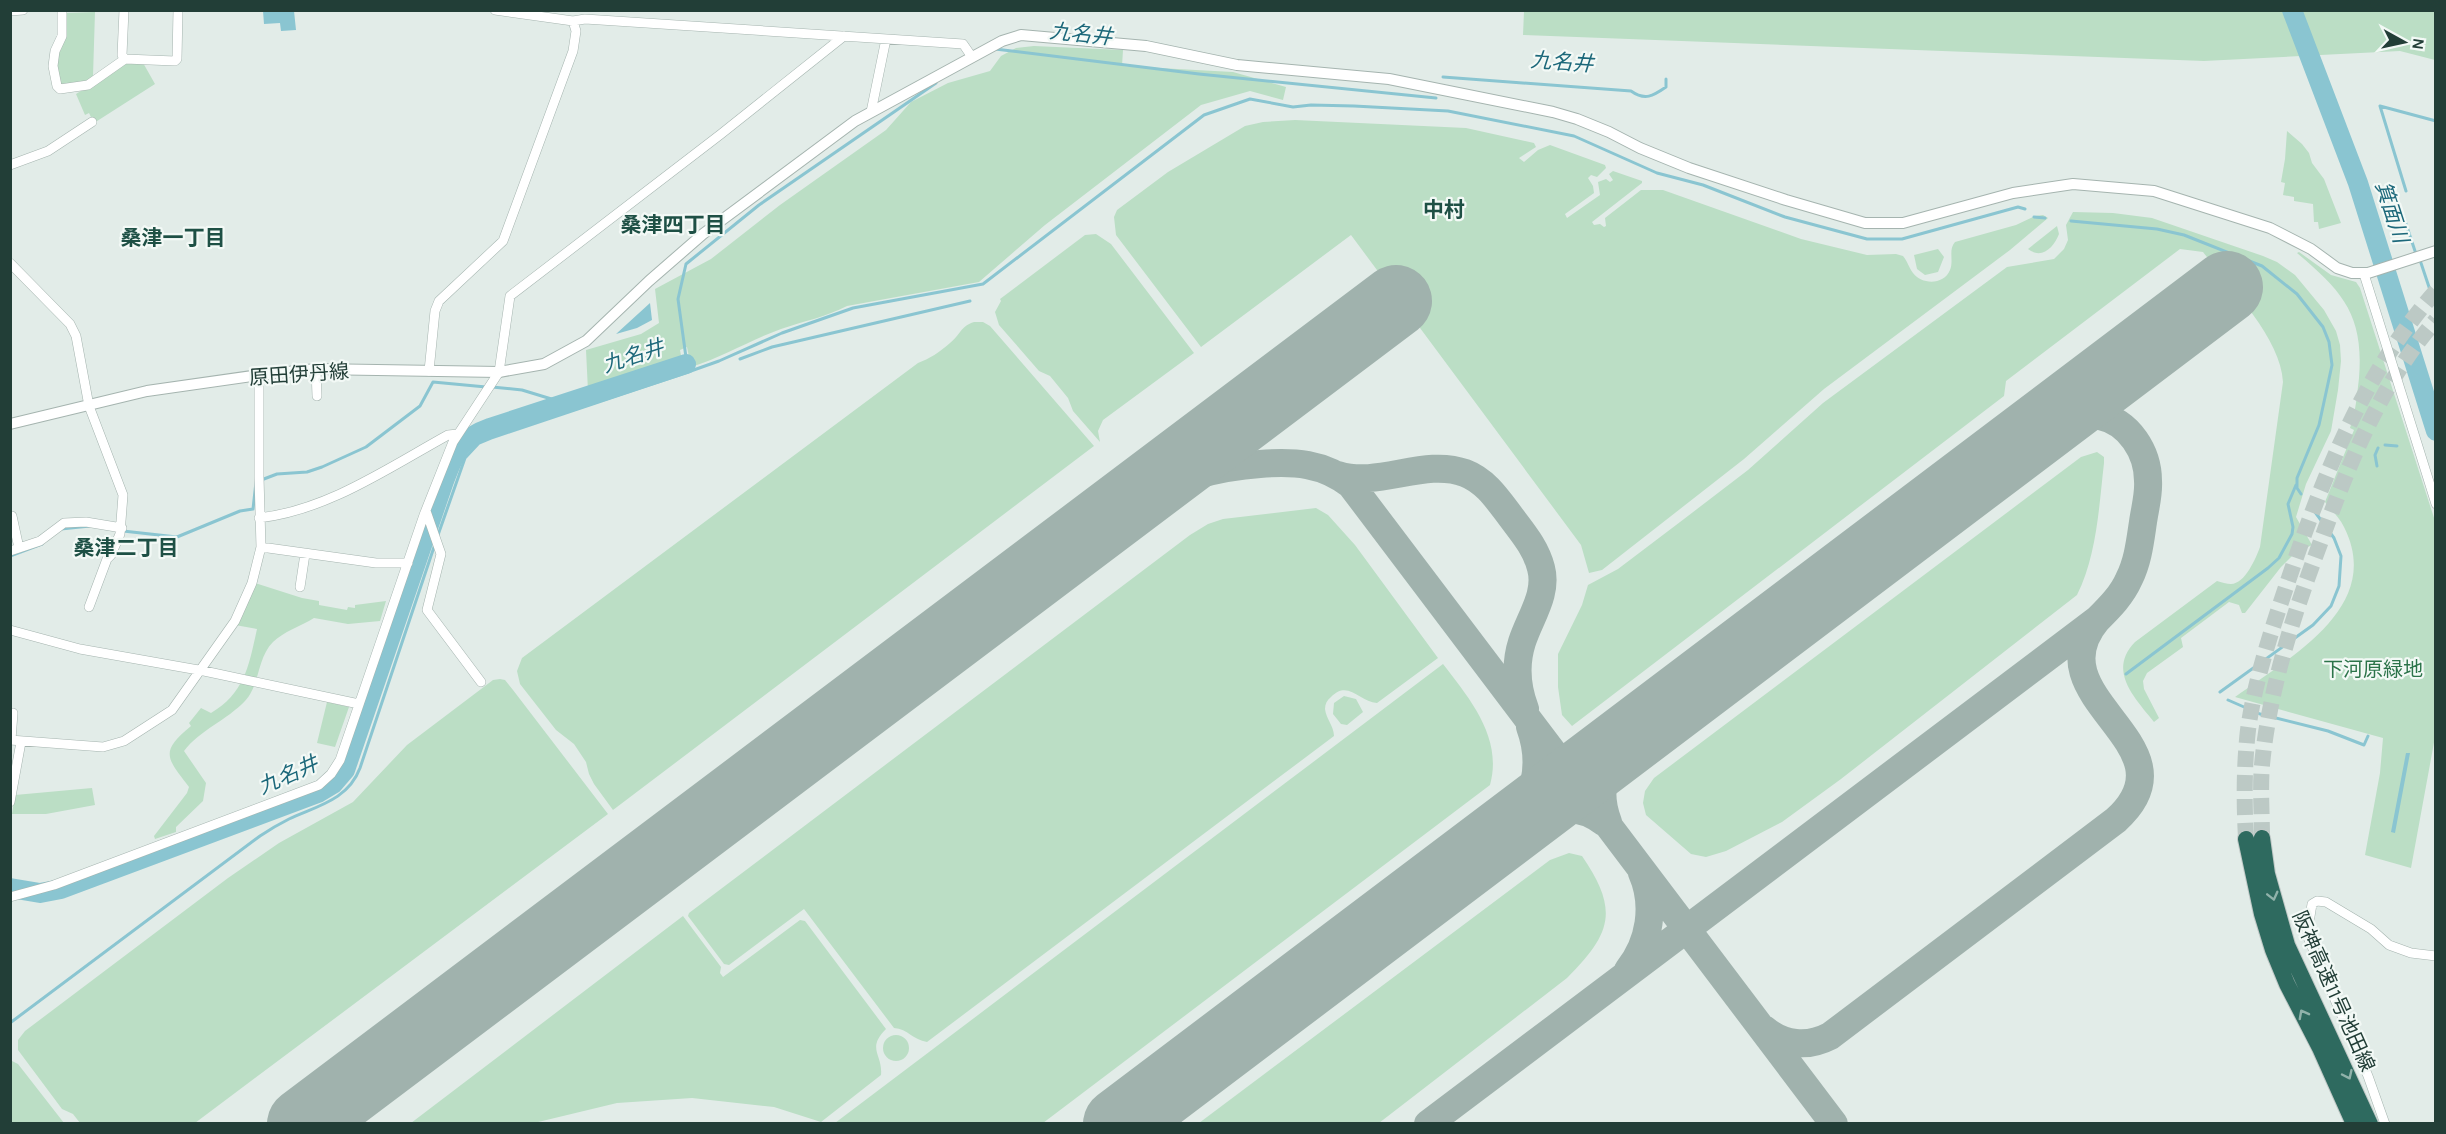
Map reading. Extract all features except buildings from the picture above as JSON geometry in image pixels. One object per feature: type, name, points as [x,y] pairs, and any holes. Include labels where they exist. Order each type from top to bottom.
[{"type":"highway","name":"阪神高速11号池田線","points":[[2354,1124],[2273,950],[2259,905],[2254,838],[2288,945],[2370,1124]]},
{"type":"street","points":[[10,11],[23,10]]},
{"type":"street","points":[[62,10],[62,36],[55,51],[53,66],[57,86],[60,88],[88,85],[125,59],[175,61],[177,59],[178,10]]},
{"type":"street","points":[[123,10],[122,55],[125,59]]},
{"type":"street","points":[[495,10],[573,21],[681,24],[963,44],[972,57]]},
{"type":"street","points":[[429,371],[435,311],[439,301],[503,241],[573,51],[576,31],[573,21]]},
{"type":"street","name":"原田伊丹線","points":[[10,424],[147,391],[259,375],[316,369],[499,372],[544,364],[586,341],[649,280],[704,234],[855,121],[1002,41],[1021,35],[1146,46],[1237,65],[1401,81],[1577,119],[1689,168],[1865,223],[1903,223],[2013,193],[2073,184],[2154,191],[2270,228],[2306,246],[2337,268],[2366,274]]},
{"type":"street","points":[[10,897],[54,885],[319,785],[331,774],[340,760],[426,510],[453,442],[499,372],[510,296],[844,36]]},
{"type":"street","points":[[871,112],[886,39]]},
{"type":"street","points":[[10,165],[48,151],[92,122]]},
{"type":"street","points":[[2436,251],[2366,274],[2436,504]]},
{"type":"street","points":[[10,263],[70,324],[76,336],[89,406],[123,495],[122,528],[99,577],[89,608]]},
{"type":"street","points":[[316,369],[316,396]]},
{"type":"street","points":[[14,741],[104,747],[124,741],[172,710],[239,614],[252,583],[261,547],[259,375]]},
{"type":"street","points":[[260,518],[312,507],[448,435],[458,434]]},
{"type":"street","points":[[426,510],[441,554],[427,610],[481,682]]},
{"type":"street","points":[[12,516],[15,550],[40,541],[64,523],[86,522],[122,528]]},
{"type":"street","points":[[261,547],[376,563],[408,563]]},
{"type":"street","points":[[300,587],[305,554]]},
{"type":"street","points":[[10,630],[80,649],[200,670],[359,704]]},
{"type":"street","points":[[10,802],[14,741],[13,713]]},
{"type":"street","points":[[2385,1124],[2364,1067],[2307,935],[2312,904],[2317,901],[2326,902],[2371,929],[2389,945],[2411,952],[2436,956]]},
{"type":"green space","points":[[1524,11],[2435,11],[2435,60],[2400,51],[2204,61],[1523,35]]},
{"type":"green space","points":[[95,12],[93,76],[85,83],[58,84],[55,68],[65,13]]},
{"type":"green space","points":[[1034,46],[1123,50],[1122,66],[1233,72],[1286,87],[1283,100],[1250,91],[1201,105],[1045,225],[979,282],[847,306],[770,333],[691,367],[687,347],[680,350],[682,361],[632,375],[588,391],[586,350],[641,334],[659,323],[655,289],[711,259],[780,205],[886,130],[911,102],[948,83],[990,71],[1001,56],[1016,48]]},
{"type":"green space","points":[[130,61],[142,61],[155,84],[94,123],[89,113],[85,115],[76,94]]},
{"type":"green space","points":[[1295,120],[1466,128],[1534,143],[1536,147],[1519,158],[1524,162],[1538,150],[1550,145],[1605,165],[1606,168],[1597,177],[1591,175],[1588,178],[1594,193],[1565,214],[1567,218],[1600,195],[1598,182],[1606,179],[1610,182],[1613,180],[1609,174],[1613,171],[1642,181],[1642,183],[1592,222],[1594,225],[1606,226],[1605,218],[1641,190],[1663,190],[1801,239],[1867,255],[1896,254],[1903,256],[1917,277],[1933,282],[1943,278],[1950,270],[1952,248],[1955,242],[2016,225],[2035,216],[2043,215],[2048,218],[2010,250],[1824,389],[1744,459],[1602,570],[1589,573],[1581,545],[1351,235],[1201,347],[1116,235],[1114,217],[1117,210],[1168,172],[1245,126],[1263,122]]},
{"type":"green space","points":[[2287,131],[2309,153],[2312,163],[2324,179],[2341,223],[2319,229],[2318,222],[2314,222],[2313,204],[2294,201],[2294,197],[2283,195],[2285,183],[2281,182]]},
{"type":"green space","points":[[2073,212],[2113,213],[2152,218],[2277,262],[2295,275],[2324,310],[2336,331],[2340,345],[2338,390],[2331,431],[2306,484],[2296,517],[2312,545],[2295,553],[2281,567],[2245,613],[2242,613],[2239,605],[2229,602],[2181,638],[2183,647],[2147,673],[2143,681],[2144,689],[2159,718],[2154,722],[2132,694],[2124,674],[2123,663],[2135,642],[2217,581],[2229,584],[2241,580],[2253,564],[2260,547],[2283,382],[2280,365],[2273,348],[2240,297],[2203,252],[2180,249],[2006,381],[2004,396],[1572,726],[1562,715],[1558,687],[1558,654],[1582,605],[1588,585],[1618,569],[1684,519],[1748,470],[1823,403],[2007,267],[2054,259],[2064,249],[2068,240],[2066,225]]},
{"type":"green space","points":[[2057,226],[2059,234],[2051,247],[2043,253],[2028,249]]},
{"type":"green space","points":[[1096,234],[1111,244],[1194,353],[1103,420],[1098,431],[1100,442],[1073,411],[1068,398],[1050,376],[1039,371],[999,325],[995,312],[1000,299],[1085,235]]},
{"type":"green space","points":[[1938,249],[1944,257],[1938,272],[1925,275],[1917,269],[1914,255]]},
{"type":"green space","name":"下河原緑地","points":[[2299,252],[2331,275],[2356,282],[2360,288],[2435,521],[2435,737],[2411,868],[2365,855],[2380,773],[2383,738],[2235,697],[2304,647],[2325,628],[2342,606],[2352,582],[2353,556],[2344,527],[2325,502],[2354,430],[2350,428],[2359,378],[2358,337],[2354,321],[2338,293],[2297,253]]},
{"type":"green space","points":[[974,322],[983,322],[990,326],[1094,446],[613,810],[594,784],[586,762],[574,744],[556,730],[520,684],[517,671],[522,658],[918,363],[942,349],[963,328]]},
{"type":"green space","points":[[2097,452],[2104,457],[2099,513],[2089,564],[2077,595],[1841,779],[1782,822],[1726,851],[1706,857],[1691,854],[1646,815],[1643,803],[1645,791],[1654,778],[2081,457]]},
{"type":"green space","points":[[1316,508],[1328,515],[1355,545],[1438,658],[1377,703],[1349,691],[1337,692],[1328,699],[1325,707],[1334,736],[927,1042],[894,1028],[804,909],[729,965],[724,964],[688,916],[1190,535],[1208,524],[1223,519]]},
{"type":"green space","points":[[255,583],[319,601],[319,605],[347,610],[348,607],[355,608],[355,605],[386,601],[380,621],[348,624],[314,618],[273,642],[264,656],[250,695],[184,751],[206,783],[203,801],[176,827],[176,832],[155,839],[154,836],[187,793],[189,787],[172,762],[170,755],[174,742],[191,726],[189,723],[201,708],[211,713],[231,696],[244,677],[257,629],[235,625]]},
{"type":"green space","points":[[1443,664],[1473,705],[1488,735],[1493,768],[1490,785],[1043,1123],[835,1123]]},
{"type":"green space","points":[[493,680],[505,680],[608,814],[195,1123],[80,1123],[73,1114],[62,1109],[18,1050],[18,1040],[25,1031],[228,878],[279,843],[353,802],[407,745]]},
{"type":"green space","points":[[1344,696],[1356,699],[1363,712],[1347,725],[1341,724],[1333,714],[1334,703]]},
{"type":"green space","points":[[327,702],[349,707],[335,747],[317,743]]},
{"type":"green space","points":[[92,788],[95,805],[46,814],[12,814],[15,795]]},
{"type":"green space","points":[[1569,853],[1582,856],[1602,892],[1605,920],[1594,948],[1567,978],[1379,1123],[1199,1123],[1550,860]]},
{"type":"green space","points":[[683,916],[721,967],[720,973],[723,977],[800,920],[805,921],[886,1029],[880,1036],[876,1047],[881,1075],[821,1122],[774,1107],[692,1098],[617,1103],[534,1123],[411,1123]]},
{"type":"green space","points":[[896,1035],[905,1039],[909,1048],[905,1057],[896,1061],[887,1057],[883,1048],[887,1039]]},
{"type":"green space","points":[[10,1060],[18,1064],[64,1123],[11,1123]]},
{"type":"water","points":[[263,11],[294,11],[296,30],[281,31],[280,23],[264,24]]},
{"type":"water","points":[[650,303],[652,320],[637,328],[616,334]]},
{"type":"water","points":[[2406,753],[2410,753],[2395,833],[2391,832]]},
{"type":"waterway","name":"箕面川","points":[[2292,10],[2358,183],[2436,431]]},
{"type":"waterway","name":"九名井","points":[[995,49],[1199,74],[1436,98]]},
{"type":"waterway","name":"九名井","points":[[1443,77],[1631,91],[1645,97],[1666,87],[1666,79]]},
{"type":"waterway","points":[[936,83],[759,205],[686,264],[678,299],[688,372],[782,333],[853,308],[983,284],[1204,115],[1250,99],[1293,107],[1354,106],[1448,111],[1574,136],[1657,173],[1703,185],[1785,217],[1867,239],[1902,239],[2018,207],[2025,209]]},
{"type":"waterway","points":[[2406,191],[2380,106],[2436,121]]},
{"type":"waterway","points":[[2403,215],[2415,251]]},
{"type":"waterway","points":[[2034,217],[2045,218]]},
{"type":"waterway","points":[[2071,221],[2157,229],[2184,235],[2262,266],[2297,294],[2323,327],[2329,342],[2332,365],[2319,425],[2297,478],[2297,488],[2301,494]]},
{"type":"waterway","points":[[2421,263],[2436,308]]},
{"type":"waterway","points":[[740,359],[772,347],[970,301]]},
{"type":"waterway","name":"九名井","points":[[10,888],[40,893],[61,889],[318,793],[333,784],[345,770],[444,481],[455,454],[465,442],[490,428],[686,364]]},
{"type":"waterway","points":[[438,535],[465,458],[479,443],[688,372]]},
{"type":"waterway","points":[[123,531],[177,537],[240,511],[253,509],[256,482],[277,474],[307,472],[366,447],[420,406],[433,382],[486,387]]},
{"type":"waterway","points":[[492,387],[522,390],[558,401],[608,385],[611,387]]},
{"type":"waterway","points":[[2385,445],[2397,446]]},
{"type":"waterway","points":[[2377,466],[2375,455],[2378,448]]},
{"type":"waterway","points":[[2126,674],[2279,558],[2292,534],[2293,527],[2288,504],[2296,485]]},
{"type":"waterway","points":[[2220,692],[2313,625],[2331,606],[2339,586],[2341,556],[2334,538],[2315,512]]},
{"type":"waterway","points":[[61,529],[90,526]]},
{"type":"waterway","points":[[10,556],[42,544]]},
{"type":"waterway","points":[[10,1023],[260,836],[289,819],[321,806],[348,788],[360,768],[435,544]]},
{"type":"waterway","points":[[2228,700],[2260,714],[2328,731],[2364,745],[2368,736]]},
{"type":"taxiway","points":[[1428,1124],[2098,619],[2119,596],[2135,565],[2138,551],[2148,491],[2145,459],[2135,440],[2120,425],[2110,419],[2078,414],[2057,419],[2044,426]]},
{"type":"taxiway","points":[[1109,516],[1162,487],[1200,474],[1239,466],[1284,463],[1308,465],[1330,472],[1351,485],[1834,1124]]},
{"type":"taxiway","points":[[1338,475],[1369,478],[1418,470],[1449,469],[1472,476],[1496,498],[1532,547],[1539,561],[1543,578],[1540,596],[1522,642],[1518,659],[1520,693],[1525,709]]},
{"type":"taxiway","points":[[1764,1029],[1779,1039],[1796,1043],[1813,1042],[1830,1036],[2116,820],[2137,793],[2139,768],[2130,744],[2096,698],[2084,674],[2082,648],[2097,620]]},
{"type":"taxiway","points":[[1506,832],[1524,809],[1534,783],[1536,756],[1530,727]]},
{"type":"taxiway","points":[[1608,822],[1604,811],[1604,778],[1613,759],[1627,741]]},
{"type":"taxiway","points":[[1523,819],[1543,811],[1564,808],[1586,812],[1605,823]]},
{"type":"taxiway","points":[[1628,970],[1646,936],[1650,911],[1642,873]]},
{"type":"runway","points":[[1119,1124],[2227,287]]},
{"type":"runway","points":[[303,1124],[1396,301]]},
{"type":"tunnel","points":[[2246,839],[2245,771],[2251,711],[2270,636],[2301,542],[2331,465],[2366,391],[2410,323],[2436,291]]},
{"type":"tunnel","points":[[2262,838],[2261,774],[2265,737],[2284,652],[2301,596],[2343,482],[2368,425],[2399,370],[2416,344],[2436,320]]},
{"type":"district","name":"中村","points":[[1444,210]]},
{"type":"district","name":"桑津四丁目","points":[[673,225]]},
{"type":"district","name":"桑津一丁目","points":[[173,238]]},
{"type":"district","name":"桑津二丁目","points":[[126,548]]}]
